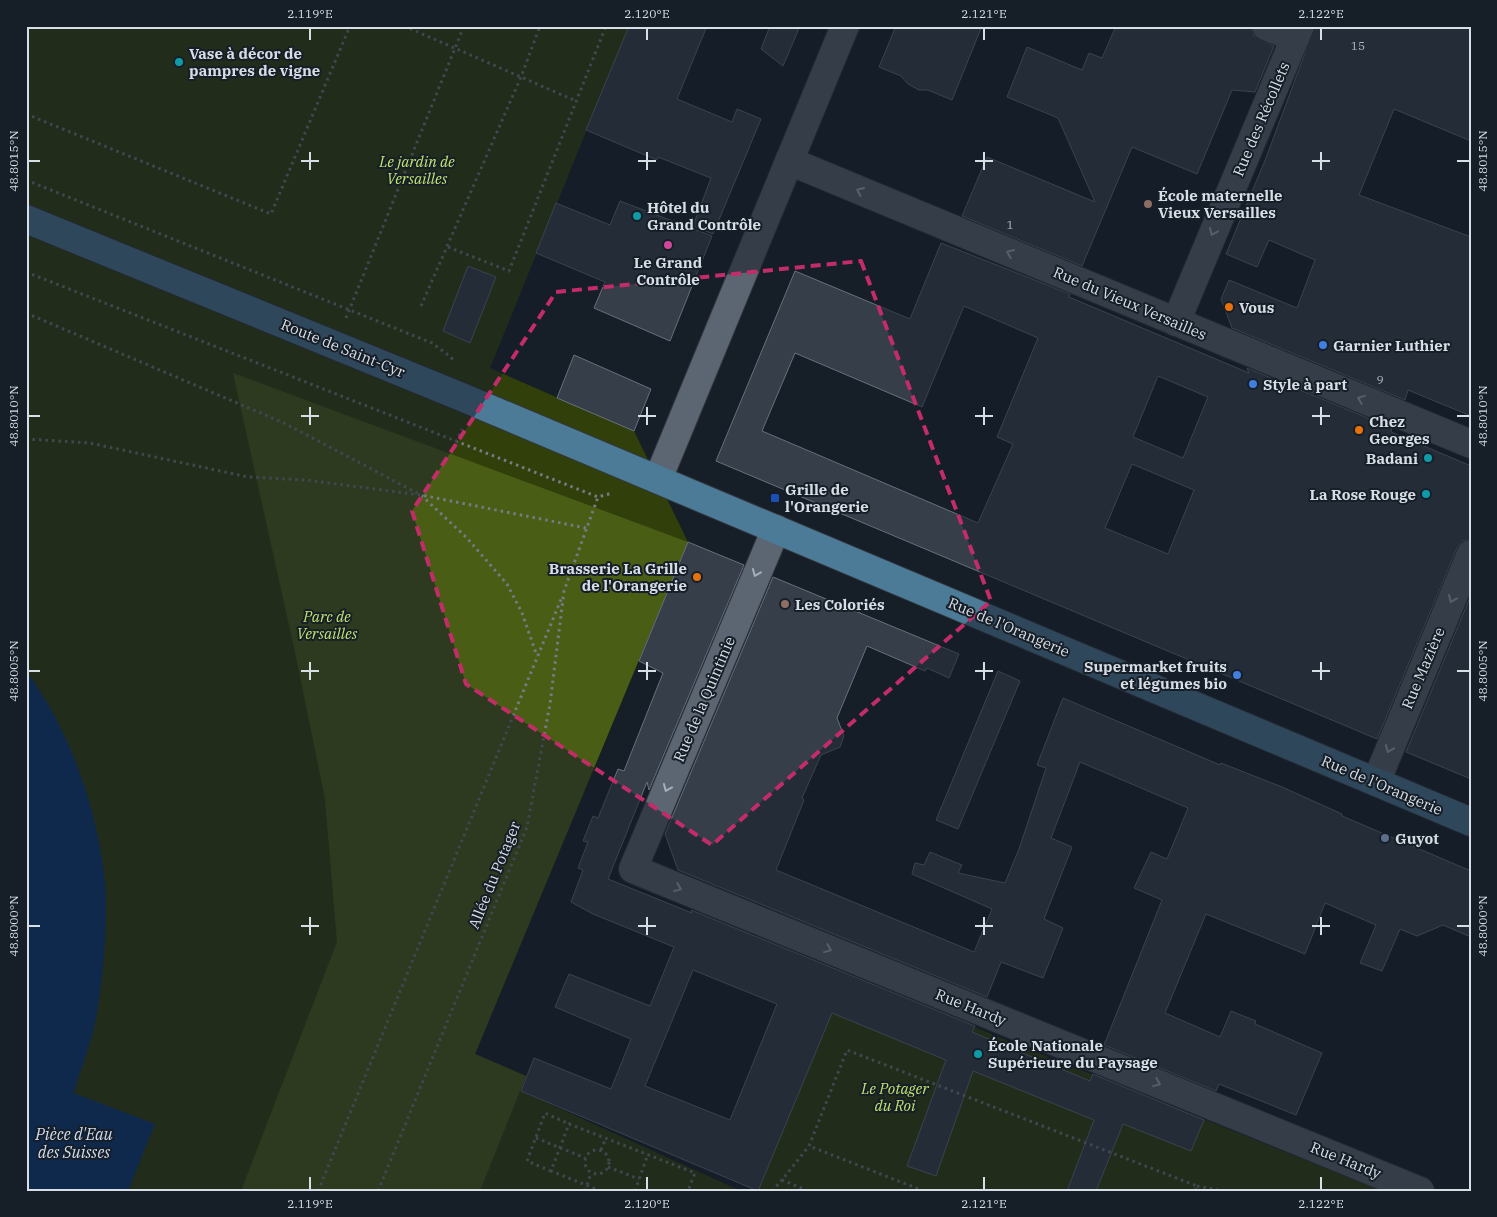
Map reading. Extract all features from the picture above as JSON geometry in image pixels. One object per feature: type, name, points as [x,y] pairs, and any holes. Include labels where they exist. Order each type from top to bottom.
[{"type":"main road","name":"Route de Saint-Cyr","points":[[26,219],[473,401],[658,479]]},
{"type":"main road","name":"Rue de l'Orangerie","points":[[658,479],[1471,822]]},
{"type":"street","points":[[658,479],[845,26]]},
{"type":"street","points":[[1266,26],[1298,32]]},
{"type":"street","name":"Rue des Récollets","points":[[1176,322],[1298,32]]},
{"type":"street","name":"Rue du Vieux Versailles","points":[[790,162],[1471,444]]},
{"type":"street","name":"Rue de la Quintinie","points":[[633,869],[776,529]]},
{"type":"street","name":"Rue Mazière","points":[[1376,782],[1471,554]]},
{"type":"street","name":"Rue Hardy","points":[[633,869],[1420,1191]]},
{"type":"path","points":[[26,31],[28,26]]},
{"type":"path","points":[[26,114],[271,214],[350,26]]},
{"type":"path","points":[[404,26],[576,101]]},
{"type":"path","points":[[335,346],[464,26]]},
{"type":"path","points":[[421,306],[521,77],[540,26]]},
{"type":"path","points":[[448,247],[508,271],[606,26]]},
{"type":"path","points":[[26,180],[432,342],[451,357],[473,401]]},
{"type":"path","points":[[26,272],[598,496],[616,492]]},
{"type":"path","points":[[26,313],[284,423],[421,494],[466,537],[507,584],[522,613],[537,657]]},
{"type":"path","points":[[26,439],[90,442],[248,477],[306,480],[421,494],[586,528]]},
{"type":"path","name":"Allée du Potager","points":[[378,1191],[527,827],[550,704],[564,591],[598,496]]},
{"type":"path","points":[[318,1191],[564,591]]},
{"type":"path","points":[[772,1191],[809,1146],[847,1050],[1197,1186],[1222,1191]]},
{"type":"path","points":[[601,1191],[527,1161],[544,1113],[695,1173],[688,1191]]},
{"type":"path","points":[[551,1171],[570,1124]]},
{"type":"path","points":[[536,1138],[585,1158]]},
{"type":"path","points":[[602,1150],[606,1138]]},
{"type":"path","points":[[809,1146],[924,1191]]},
{"type":"path","points":[[592,1150],[602,1150],[609,1158],[608,1167],[602,1173],[591,1173],[585,1165],[585,1158],[592,1150]]},
{"type":"path","points":[[635,1191],[648,1154]]},
{"type":"path","points":[[608,1167],[639,1179]]},
{"type":"path","points":[[585,1191],[591,1173]]},
{"type":"path","points":[[782,1180],[808,1191]]},
{"type":"path","points":[[1195,1191],[1197,1186]]},
{"type":"highlighted area","points":[[861,261],[991,601],[712,845],[466,684],[412,511],[556,292]]},
{"type":"green space","name":"Parc de Versailles","points":[[26,26],[629,26],[490,368],[634,431],[688,542],[475,1054],[526,1076],[521,1091],[741,1191],[26,1191]]},
{"type":"green space","points":[[233,373],[688,542],[475,1054],[526,1076],[480,1191],[241,1191],[337,942],[325,799],[295,652]]},
{"type":"green space","name":"Le Potager du Roi","points":[[842,974],[1382,1191],[758,1191]]},
{"type":"water","name":"Pièce d'Eau des Suisses","points":[[26,671],[56,718],[79,772],[96,828],[105,883],[105,934],[98,1008],[74,1093],[155,1124],[128,1191],[26,1191]]},
{"type":"building","points":[[629,26],[707,26],[677,99],[732,122],[737,109],[761,119],[713,234],[693,226],[711,178],[658,157],[657,160],[586,130]]},
{"type":"building","points":[[770,26],[800,26],[783,66],[761,49]]},
{"type":"building","points":[[896,26],[982,26],[952,100],[928,90],[919,90],[908,84],[901,76],[879,67]]},
{"type":"building","points":[[1116,26],[1251,26],[1254,36],[1274,46],[1255,92],[1232,90],[1197,174],[1132,147],[1082,266],[962,216],[987,157],[1095,202],[1058,118],[1007,97],[1027,47],[1082,70],[1089,53],[1102,58]]},
{"type":"building","points":[[1315,26],[1471,26],[1471,141],[1394,109],[1359,195],[1471,237],[1471,416],[1408,390],[1405,400],[1232,328],[1221,299],[1229,280],[1297,308],[1315,260],[1269,240],[1257,267],[1226,254],[1266,158]]},
{"type":"building","name":"Hôtel du Grand Contrôle","points":[[620,201],[712,236],[670,341],[594,308],[605,282],[536,253],[556,203],[610,225]]},
{"type":"building","points":[[941,243],[1070,294],[1069,297],[1249,373],[1247,368],[1392,428],[1391,432],[1471,466],[1471,539],[1462,541],[1457,548],[1377,739],[716,461],[795,271],[910,319]],"holes":[[[964,306],[1038,338],[997,437],[1013,444],[978,523],[762,431],[795,353],[922,407]],[[1158,376],[1208,397],[1183,458],[1133,437]],[[1132,464],[1194,490],[1168,554],[1105,528]]]},
{"type":"building","points":[[468,266],[496,277],[470,343],[443,331]]},
{"type":"building","points":[[574,355],[651,389],[634,431],[557,398]]},
{"type":"building","points":[[688,542],[744,565],[649,790],[647,782],[608,879],[692,913],[691,910],[975,1026],[972,1032],[1090,1081],[1093,1074],[1204,1120],[1191,1151],[1123,1124],[1096,1191],[1067,1191],[1094,1120],[973,1071],[936,1176],[907,1166],[946,1060],[832,1013],[758,1191],[521,1091],[534,1058],[611,1089],[631,1039],[555,1007],[569,974],[650,1006],[674,947],[593,914],[571,902],[583,870],[578,868],[588,842],[583,841],[593,816],[598,818],[618,769],[624,771],[663,673],[639,661]],"holes":[[[693,970],[777,1004],[730,1120],[645,1086]]]},
{"type":"building","points":[[773,577],[959,654],[949,678],[927,668],[925,671],[867,646],[837,718],[844,736],[840,747],[821,755],[802,798],[804,800],[776,870],[974,952],[992,909],[912,874],[915,863],[924,865],[930,852],[962,865],[958,873],[1005,883],[1019,849],[1046,768],[1037,765],[1063,698],[1220,765],[1221,763],[1282,787],[1342,814],[1342,816],[1471,871],[1471,937],[1443,925],[1417,936],[1400,929],[1382,971],[1360,963],[1376,925],[1325,903],[1305,954],[1206,914],[1165,1013],[1220,1037],[1231,1011],[1256,1021],[1255,1024],[1322,1053],[1296,1115],[1219,1084],[1216,1091],[1104,1045],[1162,900],[1134,888],[1151,852],[1167,859],[1188,808],[1080,762],[1051,838],[1072,847],[1044,919],[1063,928],[1043,978],[1001,962],[987,997],[678,870],[665,834]]},
{"type":"building","points":[[1471,595],[1471,779],[1406,752]]},
{"type":"building","points":[[998,671],[1020,681],[958,829],[936,820]]},
{"type":"place","name":"Vase à décor de pampres de vigne","points":[[179,62]]},
{"type":"place","name":"École maternelle Vieux Versailles","points":[[1148,204]]},
{"type":"place","name":"Hôtel du Grand Contrôle","points":[[637,216]]},
{"type":"place","name":"Le Grand Contrôle","points":[[668,245]]},
{"type":"place","name":"Vous","points":[[1229,307]]},
{"type":"place","name":"Garnier Luthier","points":[[1323,345]]},
{"type":"place","name":"Style à part","points":[[1253,384]]},
{"type":"place","name":"Chez Georges","points":[[1359,430]]},
{"type":"place","name":"Badani","points":[[1428,458]]},
{"type":"place","name":"La Rose Rouge","points":[[1426,494]]},
{"type":"place","name":"Grille de l'Orangerie","points":[[775,498]]},
{"type":"place","name":"Brasserie La Grille de l'Orangerie","points":[[697,577]]},
{"type":"place","name":"Les Coloriés","points":[[785,604]]},
{"type":"place","name":"Supermarket fruits et légumes bio","points":[[1237,675]]},
{"type":"place","name":"Guyot","points":[[1385,838]]},
{"type":"place","name":"École Nationale Supérieure du Paysage","points":[[978,1054]]},
{"type":"park label","name":"Le jardin de Versailles","points":[[417,170]]}]
